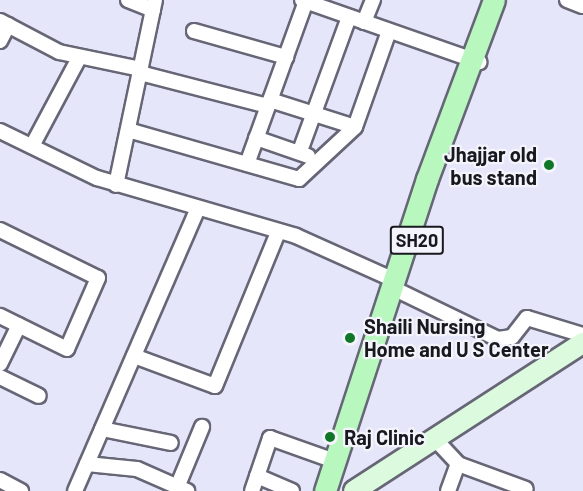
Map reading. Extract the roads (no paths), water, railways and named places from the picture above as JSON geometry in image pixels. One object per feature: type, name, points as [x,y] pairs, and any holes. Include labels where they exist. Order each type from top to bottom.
[{"type":"main road","name":"SH20","points":[[330,478],[476,61],[494,0]]},
{"type":"main road","name":"SH20","points":[[476,61],[504,0]]},
{"type":"street","points":[[116,185],[154,5],[128,0]]},
{"type":"street","points":[[364,22],[373,0]]},
{"type":"street","points":[[567,0],[583,6]]},
{"type":"street","points":[[247,164],[304,1],[476,61]]},
{"type":"street","points":[[300,151],[349,17]]},
{"type":"street","points":[[0,41],[4,23],[34,42],[79,57],[314,113],[355,128]]},
{"type":"street","points":[[194,31],[286,57]]},
{"type":"street","points":[[128,130],[299,178],[355,128],[389,31]]},
{"type":"street","points":[[32,146],[79,57]]},
{"type":"street","points":[[0,131],[116,185],[277,235],[296,236],[498,339],[512,337],[527,318],[583,335]]},
{"type":"street","points":[[256,138],[300,151],[316,163]]},
{"type":"street","points":[[75,491],[198,212]]},
{"type":"street","points":[[0,230],[98,278],[67,350],[0,315]]},
{"type":"street","points":[[134,356],[215,386],[277,235]]},
{"type":"street","points":[[0,364],[19,325]]},
{"type":"street","points":[[354,491],[583,343]]},
{"type":"street","points":[[0,377],[39,396]]},
{"type":"street","points":[[87,464],[137,469],[182,488],[202,427]]},
{"type":"street","points":[[102,429],[171,443]]},
{"type":"street","points":[[252,491],[270,438],[330,478]]},
{"type":"street","points":[[434,438],[458,465],[526,489]]},
{"type":"street","points":[[448,491],[458,465]]},
{"type":"street","points":[[257,476],[292,491]]},
{"type":"street","points":[[0,480],[21,491]]},
{"type":"place","name":"Jhajjar old bus stand","points":[[549,165]]},
{"type":"place","name":"Shaili Nursing Home and U S Center","points":[[350,338]]},
{"type":"place","name":"Raj Clinic","points":[[330,437]]}]
